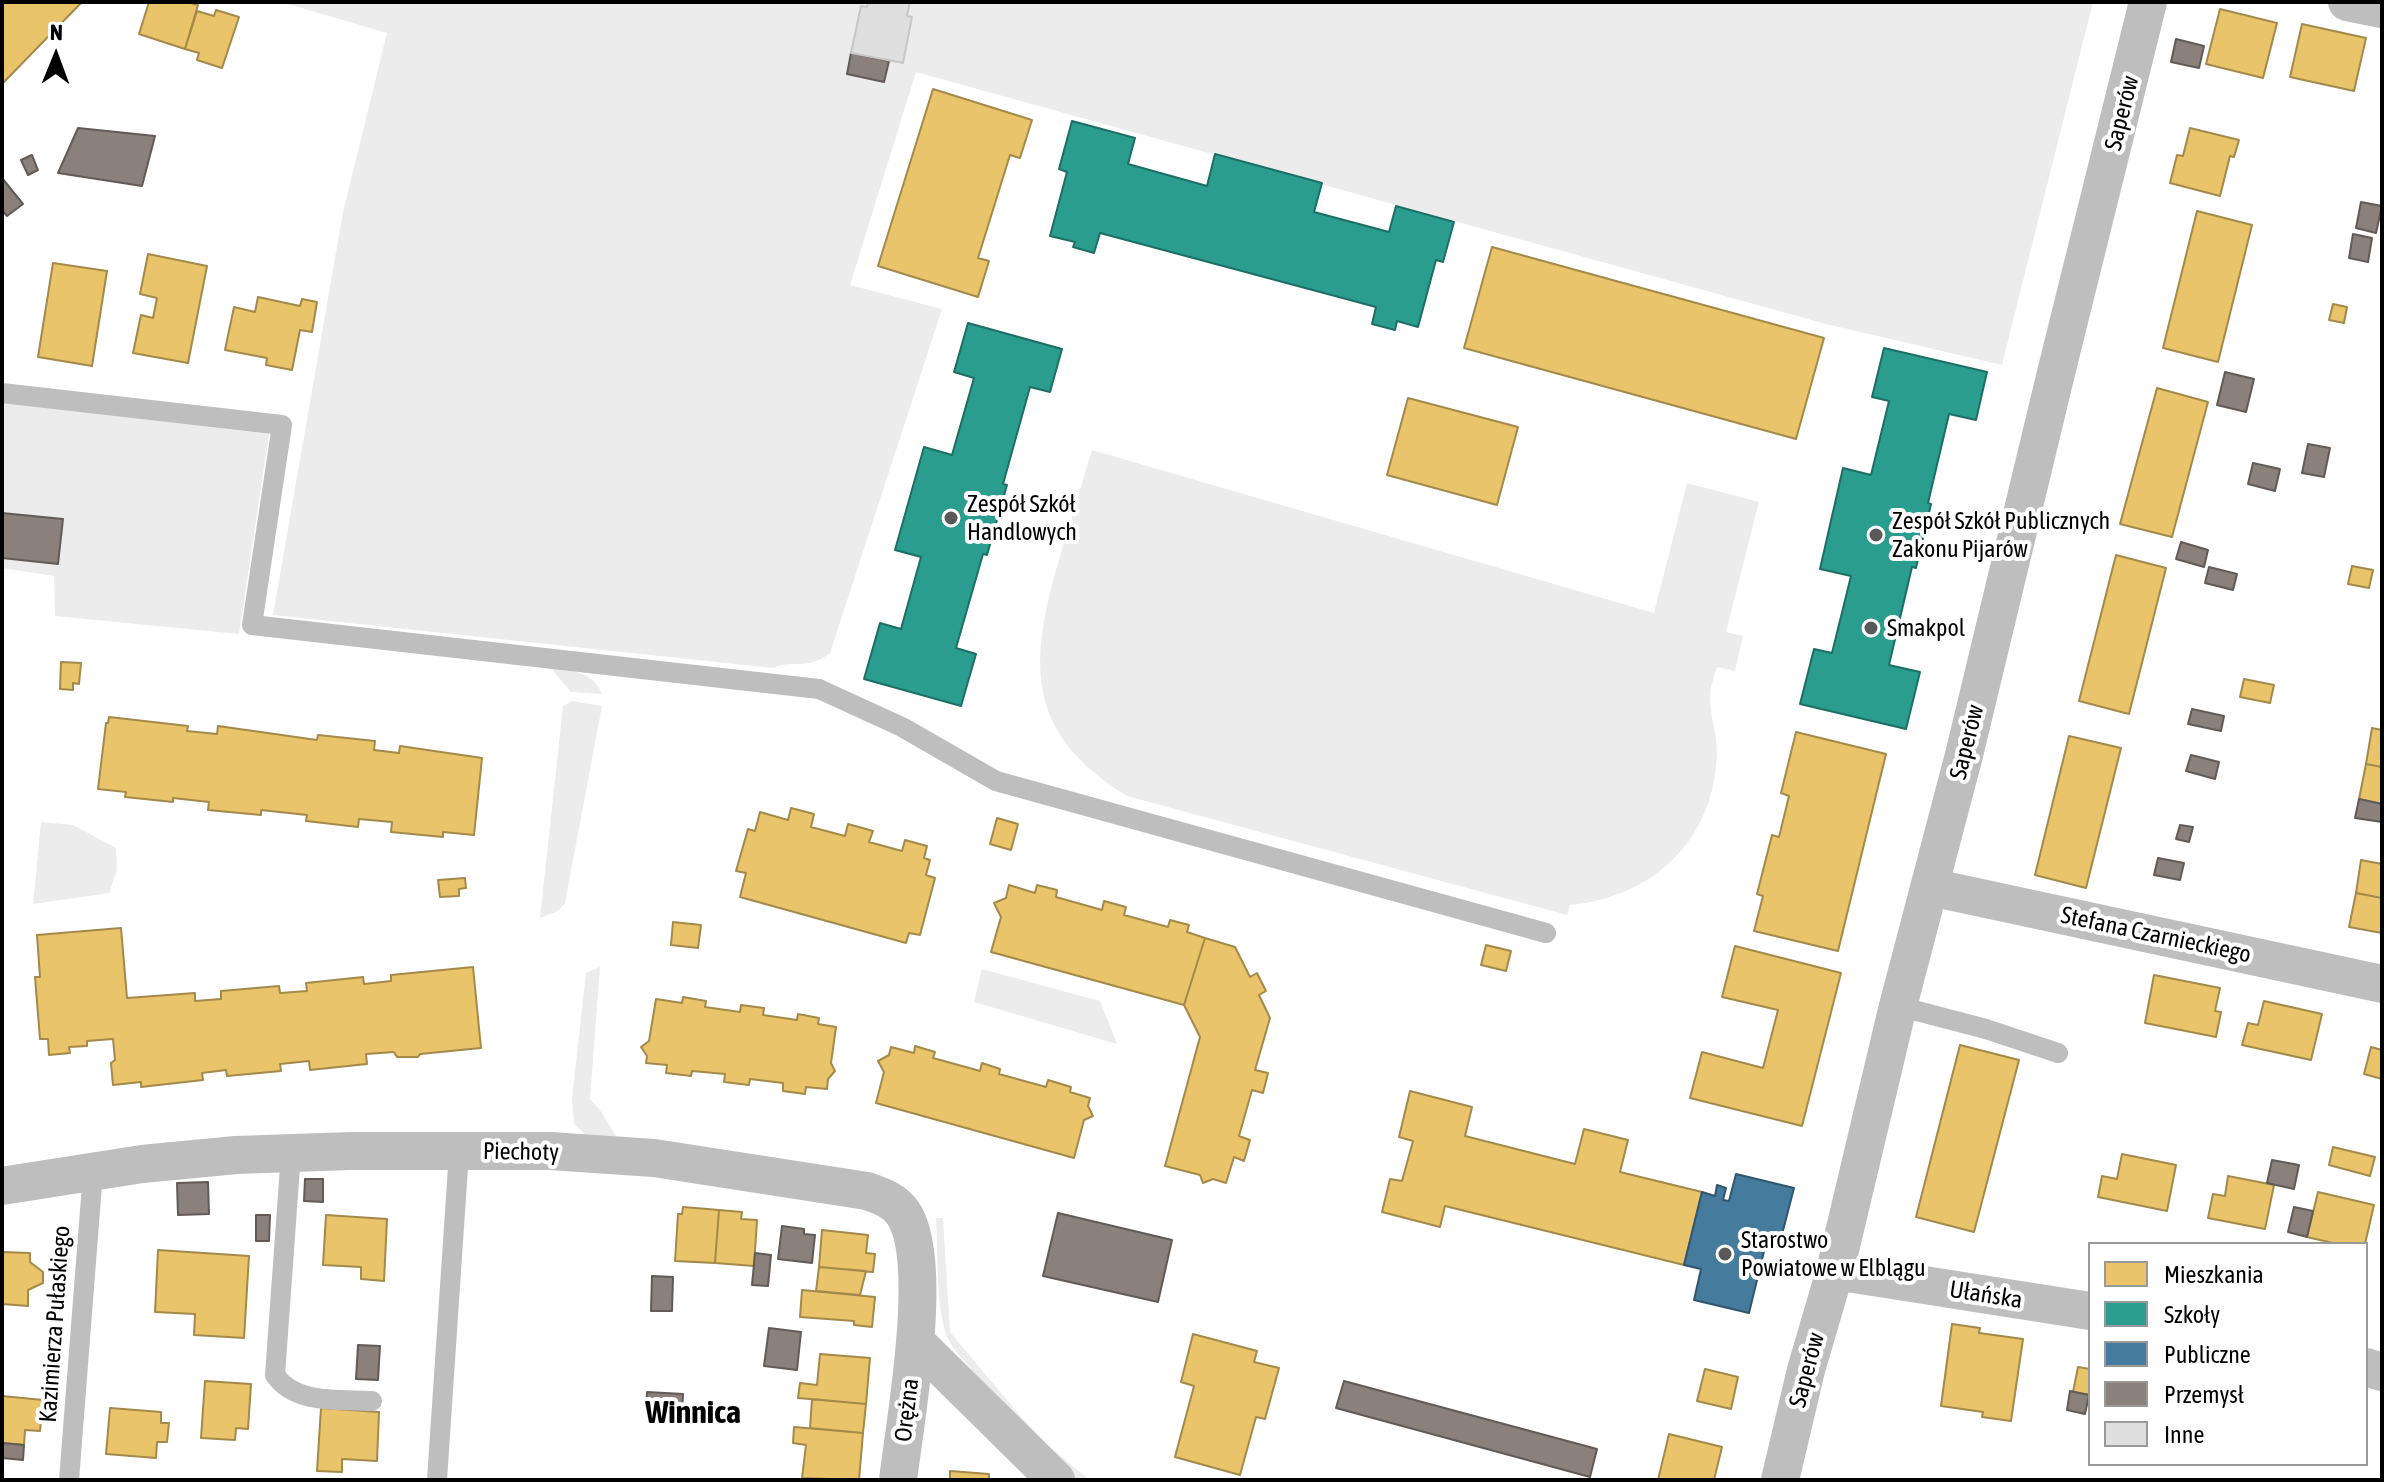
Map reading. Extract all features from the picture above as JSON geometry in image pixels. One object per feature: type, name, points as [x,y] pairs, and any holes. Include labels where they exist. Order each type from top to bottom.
[{"type":"street","name":"Saperów","points":[[1780,1480],[1806,1370],[1835,1271],[2148,2]]},
{"type":"street","points":[[2347,2],[2382,9]]},
{"type":"street","name":"Stefana Czarnieckiego","points":[[1930,887],[2382,984]]},
{"type":"street","name":"Piechoty","points":[[2,1186],[181,1159],[291,1153],[550,1151],[654,1158],[867,1191],[896,1204],[904,1214],[915,1240],[915,1341]]},
{"type":"street","name":"Ułańska","points":[[1835,1271],[2088,1311]]},
{"type":"street","points":[[915,1341],[1056,1480]]},
{"type":"street","name":"Orężna","points":[[898,1480],[915,1341]]},
{"type":"lane","points":[[2,393],[282,425],[252,625],[819,689],[902,727],[996,781],[1546,933]]},
{"type":"lane","points":[[1898,1006],[1986,1029],[2058,1053]]},
{"type":"lane","points":[[437,1480],[459,1152]]},
{"type":"lane","points":[[291,1153],[275,1375],[295,1392],[317,1398],[372,1401]]},
{"type":"lane","name":"Kazimierza Pułaskiego","points":[[69,1480],[93,1172]]},
{"type":"shaded area","points":[[281,2],[2093,2],[2002,365],[1826,324],[916,72],[850,285],[942,309],[830,653],[814,662],[773,668],[273,615],[343,212],[387,33]]},
{"type":"shaded area","points":[[2,402],[269,434],[239,634],[55,616],[54,576],[2,568],[2,558],[58,564],[63,520],[2,513]]},
{"type":"shaded area","points":[[1092,450],[1654,613],[1687,483],[1759,502],[1726,632],[1743,636],[1735,671],[1717,667],[1711,690],[1717,752],[1714,783],[1692,837],[1653,876],[1628,890],[1600,900],[1570,905],[1567,915],[1127,796],[1093,772],[1068,746],[1052,720],[1043,691],[1040,661],[1050,594]]},
{"type":"shaded area","points":[[553,669],[588,677],[602,694],[571,692]]},
{"type":"shaded area","points":[[572,701],[602,706],[565,903],[558,911],[540,918],[563,706]]},
{"type":"shaded area","points":[[41,822],[73,825],[116,848],[117,870],[109,893],[33,904]]},
{"type":"shaded area","points":[[600,967],[590,1099],[619,1141],[587,1136],[574,1124],[572,1099],[586,973]]},
{"type":"shaded area","points":[[982,969],[1100,1001],[1117,1044],[974,1002]]},
{"type":"shaded area","points":[[936,1218],[943,1218],[950,1332],[1022,1418],[1089,1480],[1077,1480],[1048,1454],[1008,1413],[951,1344],[940,1308]]},
{"type":"building: Mieszkania","points":[[3,2],[82,2],[2,84]]},
{"type":"building: Mieszkania","points":[[149,2],[198,5],[185,49],[139,34]]},
{"type":"building: Mieszkania","points":[[2220,9],[2277,23],[2263,78],[2206,64]]},
{"type":"building: Mieszkania","points":[[216,10],[239,17],[222,68],[197,60],[199,53],[185,49],[197,11],[214,16]]},
{"type":"building: Mieszkania","points":[[2302,24],[2366,38],[2354,91],[2290,77]]},
{"type":"building: Mieszkania","points":[[933,89],[1032,120],[1020,158],[1010,155],[978,258],[989,261],[978,297],[878,266]]},
{"type":"building: Mieszkania","points":[[2190,128],[2239,140],[2234,157],[2230,156],[2220,196],[2170,183],[2177,155],[2183,156]]},
{"type":"building: Mieszkania","points":[[2197,211],[2252,225],[2218,362],[2163,348]]},
{"type":"building: Mieszkania","points":[[1492,247],[1824,338],[1796,439],[1464,348]]},
{"type":"building: Mieszkania","points":[[148,254],[207,266],[188,363],[133,353],[141,315],[153,318],[157,298],[140,294]]},
{"type":"building: Mieszkania","points":[[53,263],[107,271],[92,366],[38,357]]},
{"type":"building: Mieszkania","points":[[258,297],[300,306],[302,299],[317,302],[312,332],[300,330],[292,370],[266,365],[267,358],[225,350],[234,307],[255,312]]},
{"type":"building: Mieszkania","points":[[2333,304],[2347,307],[2344,323],[2329,320]]},
{"type":"building: Mieszkania","points":[[2157,388],[2208,402],[2172,537],[2120,524]]},
{"type":"building: Mieszkania","points":[[1408,398],[1518,427],[1497,505],[1387,475]]},
{"type":"building: Mieszkania","points":[[2116,555],[2166,568],[2129,714],[2079,701]]},
{"type":"building: Mieszkania","points":[[2352,566],[2373,570],[2369,588],[2348,584]]},
{"type":"building: Mieszkania","points":[[61,662],[81,663],[79,684],[73,683],[73,690],[60,689]]},
{"type":"building: Mieszkania","points":[[2244,679],[2274,685],[2270,703],[2240,697]]},
{"type":"building: Mieszkania","points":[[109,717],[188,726],[187,731],[217,734],[218,726],[317,740],[318,735],[375,741],[374,750],[399,753],[400,746],[482,758],[474,835],[443,832],[443,837],[391,832],[392,822],[359,819],[358,827],[306,821],[307,815],[261,810],[261,815],[208,810],[209,802],[125,797],[126,792],[98,789]]},
{"type":"building: Mieszkania","points":[[2372,728],[2382,730],[2382,767],[2366,764]]},
{"type":"building: Mieszkania","points":[[1796,732],[1886,754],[1838,951],[1754,931],[1763,896],[1757,894],[1772,835],[1779,837],[1789,796],[1781,793]]},
{"type":"building: Mieszkania","points":[[2069,736],[2121,748],[2086,888],[2035,875]]},
{"type":"building: Mieszkania","points":[[2366,764],[2382,767],[2382,804],[2359,799]]},
{"type":"building: Mieszkania","points":[[791,808],[814,814],[811,827],[845,836],[848,824],[873,831],[869,842],[902,851],[905,840],[927,846],[924,858],[930,860],[926,875],[935,878],[920,935],[909,933],[906,943],[740,897],[746,873],[736,871],[748,829],[755,831],[760,812],[788,820]]},
{"type":"building: Mieszkania","points":[[997,818],[1018,824],[1011,850],[990,844]]},
{"type":"building: Mieszkania","points":[[2361,860],[2382,864],[2382,898],[2356,893]]},
{"type":"building: Mieszkania","points":[[465,878],[466,888],[459,889],[459,896],[440,897],[438,880]]},
{"type":"building: Mieszkania","points":[[1009,885],[1035,893],[1037,885],[1057,890],[1056,897],[1102,910],[1104,901],[1126,907],[1124,915],[1168,927],[1170,920],[1189,925],[1187,932],[1205,938],[1184,1005],[991,952],[1001,917],[994,903],[1006,898]]},
{"type":"building: Mieszkania","points":[[2356,893],[2382,898],[2382,933],[2349,927]]},
{"type":"building: Mieszkania","points":[[673,922],[701,925],[698,948],[671,945]]},
{"type":"building: Mieszkania","points":[[121,928],[127,998],[195,993],[195,1001],[221,999],[221,991],[279,986],[280,993],[307,991],[306,983],[363,977],[364,984],[391,981],[391,975],[473,967],[481,1048],[420,1054],[418,1057],[397,1057],[394,1052],[366,1054],[367,1064],[310,1070],[309,1061],[280,1064],[281,1071],[227,1076],[226,1070],[202,1073],[203,1080],[141,1087],[141,1082],[113,1085],[113,1039],[87,1041],[87,1046],[69,1047],[70,1053],[49,1055],[48,1039],[40,1039],[35,977],[40,977],[37,935]]},
{"type":"building: Mieszkania","points":[[1205,938],[1235,947],[1250,977],[1257,973],[1266,991],[1259,995],[1270,1018],[1255,1070],[1268,1073],[1263,1093],[1252,1090],[1239,1136],[1250,1140],[1244,1161],[1234,1157],[1226,1183],[1213,1179],[1203,1183],[1200,1175],[1165,1166],[1200,1037],[1184,1005]]},
{"type":"building: Mieszkania","points":[[1486,945],[1511,951],[1506,971],[1481,965]]},
{"type":"building: Mieszkania","points":[[1735,946],[1841,973],[1802,1126],[1690,1098],[1702,1052],[1763,1068],[1778,1010],[1722,997]]},
{"type":"building: Mieszkania","points":[[2154,975],[2220,988],[2215,1011],[2221,1012],[2216,1037],[2145,1023]]},
{"type":"building: Mieszkania","points":[[683,997],[706,1001],[705,1007],[740,1012],[741,1005],[764,1008],[763,1015],[797,1020],[798,1014],[819,1018],[818,1024],[836,1027],[831,1063],[835,1071],[828,1079],[827,1089],[806,1087],[805,1094],[783,1091],[783,1083],[750,1079],[749,1085],[724,1082],[725,1074],[692,1071],[691,1076],[666,1073],[667,1065],[646,1063],[647,1056],[641,1047],[649,1041],[656,999],[682,1003]]},
{"type":"building: Mieszkania","points":[[2264,1001],[2322,1014],[2311,1060],[2242,1045],[2248,1023],[2258,1025]]},
{"type":"building: Mieszkania","points":[[1960,1045],[2019,1060],[1974,1232],[1916,1217]]},
{"type":"building: Mieszkania","points":[[915,1046],[935,1052],[933,1058],[980,1071],[982,1063],[1000,1069],[999,1074],[1046,1087],[1048,1080],[1071,1087],[1070,1092],[1090,1098],[1088,1106],[1093,1116],[1084,1120],[1074,1158],[876,1103],[884,1072],[878,1061],[889,1055],[891,1047],[914,1053]]},
{"type":"building: Mieszkania","points":[[2371,1047],[2382,1050],[2382,1079],[2364,1074]]},
{"type":"building: Mieszkania","points":[[1410,1091],[1472,1107],[1465,1136],[1575,1164],[1584,1129],[1628,1140],[1620,1172],[1702,1192],[1684,1265],[1445,1206],[1440,1227],[1382,1212],[1390,1179],[1402,1181],[1413,1141],[1399,1137]]},
{"type":"building: Mieszkania","points":[[2333,1147],[2375,1157],[2370,1176],[2329,1165]]},
{"type":"building: Mieszkania","points":[[2122,1154],[2176,1165],[2167,1211],[2098,1197],[2102,1176],[2117,1179]]},
{"type":"building: Mieszkania","points":[[2228,1176],[2274,1185],[2265,1229],[2208,1218],[2213,1194],[2225,1196]]},
{"type":"building: Mieszkania","points":[[2318,1192],[2374,1205],[2365,1242],[2328,1242],[2307,1237]]},
{"type":"building: Mieszkania","points":[[683,1207],[719,1210],[715,1263],[675,1261],[678,1214],[682,1214]]},
{"type":"building: Mieszkania","points":[[719,1210],[742,1212],[741,1219],[757,1220],[754,1266],[715,1263]]},
{"type":"building: Mieszkania","points":[[326,1215],[387,1219],[384,1281],[361,1279],[361,1267],[323,1265]]},
{"type":"building: Mieszkania","points":[[822,1230],[868,1235],[866,1253],[875,1254],[873,1272],[819,1267]]},
{"type":"building: Mieszkania","points":[[158,1250],[249,1256],[244,1338],[194,1335],[195,1314],[155,1312]]},
{"type":"building: Mieszkania","points":[[2,1252],[30,1253],[30,1262],[43,1272],[43,1283],[28,1290],[28,1306],[2,1304]]},
{"type":"building: Mieszkania","points":[[819,1267],[866,1271],[860,1295],[816,1291]]},
{"type":"building: Mieszkania","points":[[802,1290],[875,1297],[872,1327],[854,1325],[854,1321],[800,1317]]},
{"type":"building: Mieszkania","points":[[1952,1324],[1980,1328],[1979,1333],[2023,1339],[2011,1421],[1982,1417],[1983,1412],[1941,1406]]},
{"type":"building: Mieszkania","points":[[1193,1334],[1257,1351],[1254,1362],[1279,1368],[1265,1419],[1256,1417],[1240,1475],[1175,1457],[1194,1386],[1181,1382]]},
{"type":"building: Mieszkania","points":[[820,1354],[870,1358],[866,1404],[798,1398],[800,1383],[817,1385]]},
{"type":"building: Mieszkania","points":[[2078,1367],[2088,1369],[2088,1395],[2073,1392]]},
{"type":"building: Mieszkania","points":[[1705,1369],[1738,1377],[1731,1409],[1697,1401]]},
{"type":"building: Mieszkania","points":[[205,1381],[251,1384],[248,1429],[236,1428],[235,1440],[201,1438]]},
{"type":"building: Mieszkania","points":[[2,1396],[43,1400],[40,1431],[25,1430],[24,1445],[2,1443]]},
{"type":"building: Mieszkania","points":[[812,1399],[866,1404],[863,1433],[810,1428]]},
{"type":"building: Mieszkania","points":[[110,1408],[161,1412],[161,1423],[169,1423],[167,1442],[157,1442],[156,1458],[106,1454]]},
{"type":"building: Mieszkania","points":[[321,1408],[379,1412],[377,1461],[342,1459],[342,1472],[317,1471]]},
{"type":"building: Mieszkania","points":[[794,1427],[863,1433],[859,1480],[802,1478],[806,1445],[793,1443]]},
{"type":"building: Mieszkania","points":[[1669,1434],[1722,1447],[1714,1480],[1658,1480]]},
{"type":"building: Mieszkania","points":[[950,1471],[989,1474],[989,1480],[941,1480],[950,1479]]},
{"type":"building: Szkoły","points":[[1072,121],[1135,138],[1128,164],[1207,186],[1215,154],[1322,183],[1314,212],[1389,232],[1396,206],[1454,222],[1443,262],[1436,260],[1418,327],[1397,321],[1395,330],[1372,324],[1376,307],[1100,233],[1094,253],[1073,247],[1075,242],[1050,236],[1067,172],[1059,169]]},
{"type":"building: Szkoły","name":"Zespół Szkół Handlowych","points":[[968,323],[1062,349],[1050,392],[1030,387],[1003,484],[1007,485],[956,648],[976,654],[961,706],[864,679],[880,623],[901,629],[921,557],[895,550],[924,447],[952,455],[974,378],[954,372]]},
{"type":"building: Szkoły","name":"Zespół Szkół Publicznych Zakonu Pijarów","points":[[1884,348],[1987,372],[1976,420],[1949,414],[1916,568],[1912,567],[1889,665],[1920,672],[1906,729],[1800,704],[1814,649],[1832,653],[1851,576],[1820,569],[1843,468],[1871,475],[1889,401],[1872,397]]},
{"type":"building: Publiczne","name":"Starostwo Powiatowe w Elblągu","points":[[1736,1174],[1794,1188],[1780,1242],[1767,1239],[1749,1313],[1694,1300],[1701,1269],[1684,1265],[1702,1192],[1715,1196],[1717,1185],[1726,1188],[1723,1200],[1729,1201]]},
{"type":"building: Przemysł","points":[[2176,39],[2204,46],[2199,68],[2171,62]]},
{"type":"building: Przemysł","points":[[851,53],[889,61],[884,82],[847,74]]},
{"type":"building: Przemysł","points":[[78,128],[155,136],[142,186],[58,173]]},
{"type":"building: Przemysł","points":[[32,155],[38,170],[28,175],[21,160]]},
{"type":"building: Przemysł","points":[[2,178],[23,204],[7,216],[2,210]]},
{"type":"building: Przemysł","points":[[2361,202],[2382,206],[2376,233],[2356,228]]},
{"type":"building: Przemysł","points":[[2353,234],[2372,238],[2368,262],[2349,258]]},
{"type":"building: Przemysł","points":[[2225,372],[2254,379],[2246,412],[2217,405]]},
{"type":"building: Przemysł","points":[[2308,444],[2330,448],[2324,477],[2302,473]]},
{"type":"building: Przemysł","points":[[2253,463],[2280,469],[2275,491],[2248,484]]},
{"type":"building: Przemysł","points":[[2,513],[63,519],[58,564],[2,558]]},
{"type":"building: Przemysł","points":[[2181,542],[2208,550],[2204,567],[2176,559]]},
{"type":"building: Przemysł","points":[[2209,567],[2237,574],[2233,590],[2205,583]]},
{"type":"building: Przemysł","points":[[2192,709],[2224,716],[2221,731],[2188,724]]},
{"type":"building: Przemysł","points":[[2191,755],[2219,762],[2215,779],[2186,771]]},
{"type":"building: Przemysł","points":[[2359,799],[2382,804],[2382,822],[2355,818]]},
{"type":"building: Przemysł","points":[[2180,825],[2193,827],[2189,842],[2176,839]]},
{"type":"building: Przemysł","points":[[2158,858],[2184,863],[2180,880],[2154,875]]},
{"type":"building: Przemysł","points":[[2272,1160],[2299,1165],[2294,1189],[2267,1183]]},
{"type":"building: Przemysł","points":[[305,1179],[323,1179],[323,1202],[304,1201]]},
{"type":"building: Przemysł","points":[[208,1182],[209,1214],[178,1215],[177,1183]]},
{"type":"building: Przemysł","points":[[2294,1207],[2313,1211],[2307,1237],[2288,1232]]},
{"type":"building: Przemysł","points":[[1058,1213],[1172,1240],[1158,1302],[1043,1276]]},
{"type":"building: Przemysł","points":[[256,1215],[270,1215],[269,1241],[256,1241]]},
{"type":"building: Przemysł","points":[[782,1226],[804,1229],[804,1234],[815,1235],[812,1263],[778,1259]]},
{"type":"building: Przemysł","points":[[755,1253],[771,1255],[768,1286],[752,1285]]},
{"type":"building: Przemysł","points":[[652,1276],[673,1277],[672,1311],[651,1311]]},
{"type":"building: Przemysł","points":[[769,1328],[801,1332],[797,1370],[764,1366]]},
{"type":"building: Przemysł","points":[[358,1345],[380,1346],[378,1380],[356,1379]]},
{"type":"building: Przemysł","points":[[1344,1381],[1597,1449],[1590,1477],[1336,1408]]},
{"type":"building: Przemysł","points":[[2070,1391],[2088,1395],[2085,1414],[2067,1410]]},
{"type":"building: Przemysł","points":[[647,1392],[683,1394],[682,1416],[646,1414]]},
{"type":"building: Przemysł","points":[[2,1443],[24,1445],[23,1460],[2,1458]]},
{"type":"building: Inne","points":[[868,2],[910,2],[907,16],[912,17],[903,63],[851,53],[861,6],[867,7]]},
{"type":"place","name":"Zespół Szkół Handlowych","points":[[951,518]]},
{"type":"place","name":"Zespół Szkół Publicznych Zakonu Pijarów","points":[[1876,535]]},
{"type":"place","name":"Smakpol","points":[[1871,628]]},
{"type":"place","name":"Starostwo Powiatowe w Elblągu","points":[[1725,1254]]},
{"type":"district","name":"Winnica","points":[[693,1413]]}]
